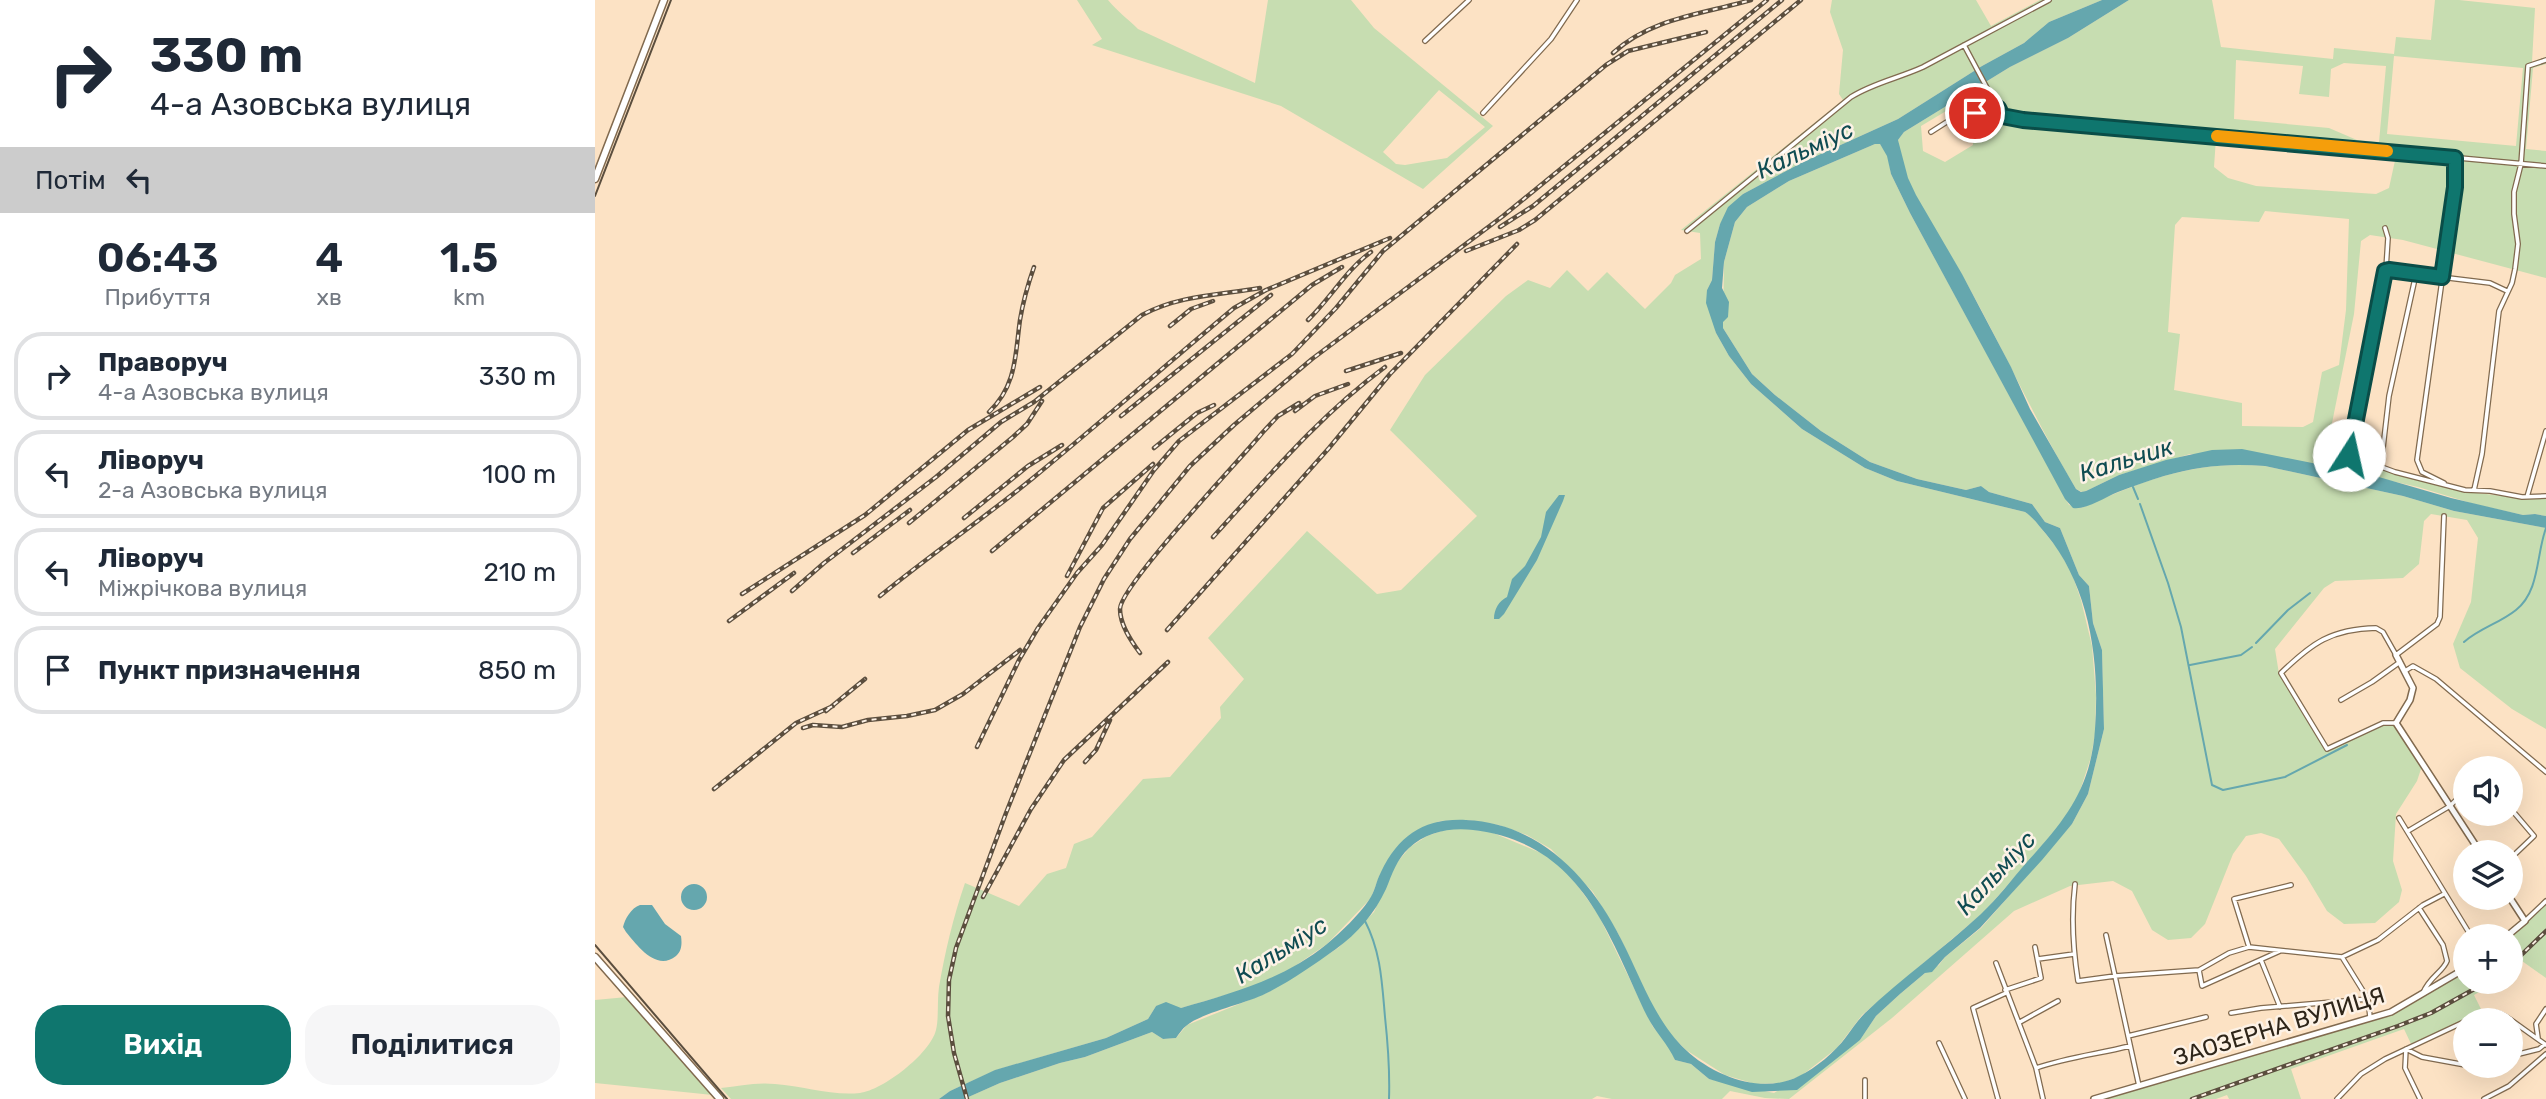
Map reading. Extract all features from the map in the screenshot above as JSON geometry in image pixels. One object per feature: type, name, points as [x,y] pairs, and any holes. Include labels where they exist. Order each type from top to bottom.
[{"type":"main road","points":[[595,179],[664,0]]},
{"type":"main road","points":[[595,957],[717,1096]]},
{"type":"street","points":[[1425,41],[1469,0]]},
{"type":"street","points":[[1483,113],[1551,39],[1577,0]]},
{"type":"street","points":[[1687,231],[1851,97],[1873,85],[1905,75],[2049,0]]},
{"type":"street","points":[[1964,45],[2002,116],[2546,166]]},
{"type":"street","points":[[2475,490],[2499,311],[2512,283],[2516,260],[2514,192],[2521,164],[2528,66],[2546,60]]},
{"type":"street","points":[[1931,132],[1952,118],[1998,108]]},
{"type":"street","points":[[2445,484],[2423,472],[2417,462],[2455,187],[2455,158]]},
{"type":"street","points":[[2385,228],[2388,238],[2386,270],[2348,450],[2351,457],[2381,465],[2395,472],[2465,490],[2527,497],[2546,496]]},
{"type":"street","points":[[2386,270],[2490,284],[2507,291]]},
{"type":"street","points":[[2381,465],[2389,396],[2416,274]]},
{"type":"street","points":[[2527,497],[2546,431]]},
{"type":"street","points":[[2396,655],[2439,620],[2444,516]]},
{"type":"street","points":[[2380,629],[2412,684],[2412,694],[2396,723],[2383,723],[2327,749],[2281,673],[2311,645],[2347,631],[2380,629]]},
{"type":"street","points":[[2340,700],[2400,662]]},
{"type":"street","points":[[2405,671],[2413,666],[2436,679],[2546,772]]},
{"type":"street","points":[[2396,723],[2472,840]]},
{"type":"street","points":[[2408,831],[2453,803]]},
{"type":"street","points":[[2399,818],[2463,924]]},
{"type":"street","points":[[2523,823],[2534,836],[2523,847]]},
{"type":"street","points":[[2075,884],[2072,906],[2078,981],[2199,970],[2229,953],[2249,947],[2342,957],[2378,940],[2419,908],[2444,894]]},
{"type":"street","points":[[2249,947],[2235,899],[2291,885]]},
{"type":"street","points":[[2521,924],[2546,901]]},
{"type":"street","points":[[2419,908],[2443,945],[2447,961],[2444,968],[2430,980],[2422,995]]},
{"type":"street","points":[[2518,910],[2525,921]]},
{"type":"street","points":[[2106,935],[2139,1086]]},
{"type":"street","points":[[1998,1099],[1973,1008],[2041,978],[2035,947]]},
{"type":"street","points":[[2199,970],[2201,986],[2282,951]]},
{"type":"street","points":[[2037,959],[2074,954]]},
{"type":"street","points":[[2342,957],[2368,999],[2370,1019]]},
{"type":"street","points":[[2261,960],[2281,1008]]},
{"type":"street","points":[[1996,963],[2036,1068],[2043,1099]]},
{"type":"street","name":"ЗАОЗЕРНА ВУЛИЦЯ","points":[[2094,1099],[2391,1012],[2453,976]]},
{"type":"street","points":[[2231,1013],[2368,999]]},
{"type":"street","points":[[2019,1023],[2058,1001]]},
{"type":"street","points":[[2539,1040],[2536,1024],[2546,1009]]},
{"type":"street","points":[[2128,1036],[2206,1017]]},
{"type":"street","points":[[2337,1099],[2361,1074],[2385,1059],[2453,1027]]},
{"type":"street","points":[[2523,1029],[2546,1044],[2539,1049],[2523,1053]]},
{"type":"street","points":[[1939,1043],[1965,1099]]},
{"type":"street","points":[[2036,1068],[2087,1053],[2094,1055],[2130,1046]]},
{"type":"street","points":[[2406,1049],[2422,1057],[2453,1063]]},
{"type":"street","points":[[2406,1049],[2405,1068],[2420,1099]]},
{"type":"street","points":[[2484,1099],[2509,1086],[2546,1054]]},
{"type":"street","points":[[1865,1080],[1865,1099]]},
{"type":"green space","points":[[1077,0],[1108,0],[1138,29],[1255,83],[1268,0],[1351,0],[1374,28],[1493,126],[1423,189],[1281,106],[1092,45],[1102,39]],"holes":[[[1439,90],[1485,127],[1447,158],[1405,165],[1396,164],[1383,152]]]},
{"type":"green space","points":[[1832,0],[1976,0],[1991,26],[2040,0],[2102,0],[2049,22],[2024,43],[1898,119],[1803,162],[1743,194],[1720,224],[1715,242],[1712,280],[1707,290],[1716,333],[1729,356],[1751,384],[1802,429],[1865,468],[1897,481],[2025,512],[2058,549],[2072,574],[2092,646],[2096,695],[2095,734],[2091,757],[2077,800],[2060,825],[1984,912],[1862,1015],[1837,1048],[1801,1076],[1781,1083],[1755,1084],[1725,1075],[1686,1050],[1667,1031],[1657,1017],[1619,935],[1593,892],[1551,849],[1527,835],[1499,825],[1468,820],[1439,821],[1380,874],[1371,898],[1327,944],[1292,968],[1260,985],[1181,1008],[1156,1006],[1148,1019],[1106,1038],[996,1070],[950,1091],[939,1099],[731,1099],[721,1088],[768,1084],[860,1093],[893,1078],[915,1060],[925,1050],[936,1030],[944,961],[965,883],[1019,906],[1047,874],[1066,868],[1074,844],[1092,837],[1143,779],[1170,777],[1221,718],[1220,707],[1244,679],[1208,638],[1307,531],[1377,594],[1401,590],[1477,516],[1390,430],[1425,375],[1506,296],[1528,280],[1550,288],[1567,270],[1588,291],[1607,272],[1645,309],[1671,283],[1675,275],[1701,259],[1700,233],[1681,230],[1843,100],[1839,94],[1843,50],[1830,12]]},
{"type":"green space","points":[[2129,0],[2212,0],[2221,47],[2333,59],[2334,48],[2394,54],[2396,37],[2431,40],[2435,0],[2535,8],[2532,62],[2546,57],[2546,64],[2533,68],[2526,149],[2546,151],[2546,278],[2403,240],[2370,235],[2361,241],[2354,314],[2331,428],[2346,457],[2398,475],[2462,491],[2546,499],[2546,516],[2523,515],[2474,504],[2418,487],[2334,468],[2190,454],[2119,475],[2086,491],[2076,489],[1977,301],[1913,193],[1900,158],[1898,140],[1904,132],[2010,67],[2068,38]],"holes":[[[2394,56],[2523,68],[2516,146],[2387,134]],[[2236,60],[2303,66],[2299,94],[2329,97],[2331,69],[2344,63],[2386,66],[2379,142],[2357,140],[2329,128],[2234,119]],[[1963,101],[1972,116],[1973,145],[1945,162],[1923,151],[1921,126]],[[2216,138],[2396,155],[2389,188],[2376,194],[2256,186],[2228,178],[2214,167]],[[2265,211],[2349,219],[2346,310],[2339,365],[2322,372],[2313,422],[2303,427],[2242,426],[2242,403],[2174,390],[2180,334],[2168,332],[2175,225],[2182,217],[2259,222]]]},
{"type":"green space","points":[[1880,144],[1888,156],[1891,174],[1910,213],[2069,505],[2081,508],[2149,481],[2192,469],[2265,466],[2403,496],[2454,511],[2546,528],[2546,729],[2512,709],[2460,668],[2453,644],[2471,602],[2478,538],[2467,520],[2431,514],[2424,521],[2419,564],[2403,578],[2335,581],[2324,588],[2275,649],[2279,674],[2326,751],[2384,725],[2395,724],[2422,766],[2417,781],[2396,814],[2393,861],[2402,890],[2399,902],[2375,923],[2344,924],[2327,911],[2279,839],[2261,833],[2246,836],[2233,854],[2205,924],[2191,938],[2168,940],[2152,930],[2132,891],[2113,881],[2070,886],[2014,911],[1892,1018],[1789,1099],[1765,1098],[1730,1091],[1722,1099],[1612,1099],[1597,1096],[1592,1099],[964,1099],[1000,1083],[1085,1057],[1152,1032],[1163,1039],[1176,1038],[1187,1025],[1269,992],[1338,948],[1374,912],[1395,865],[1410,847],[1427,836],[1448,829],[1491,832],[1541,853],[1560,865],[1598,914],[1653,1027],[1670,1047],[1675,1060],[1691,1064],[1709,1079],[1774,1093],[1860,1040],[1876,1016],[1981,928],[2072,824],[2088,794],[2104,729],[2102,650],[2093,623],[2089,586],[2079,575],[2060,528],[2045,522],[2032,504],[1989,492],[1981,486],[1966,490],[1917,479],[1870,462],[1821,431],[1775,395],[1752,374],[1723,328],[1724,262],[1735,222],[1747,207],[1789,181]]},
{"type":"green space","points":[[2546,901],[2546,978],[2523,962],[2523,924],[2520,924]]},
{"type":"green space","points":[[2453,976],[2453,994],[2476,994],[2480,1008],[2453,1008],[2453,1026],[2412,1046],[2404,1029],[2291,1069],[2301,1099],[2229,1099],[2227,1095],[2216,1099],[2094,1099],[2391,1012]]},
{"type":"green space","points":[[627,997],[713,1095],[595,1083],[595,1000]]},
{"type":"water","points":[[2102,0],[2129,0],[2068,38],[2010,67],[1904,132],[1898,140],[1908,178],[1916,195],[1962,274],[2030,409],[2076,489],[2086,491],[2119,475],[2166,460],[2212,450],[2242,449],[2372,475],[2523,515],[2546,516],[2546,528],[2454,511],[2403,496],[2252,465],[2214,466],[2177,473],[2129,488],[2090,505],[2073,508],[2065,499],[1910,213],[1891,174],[1887,156],[1880,144],[1875,144],[1789,181],[1747,207],[1735,222],[1724,262],[1722,288],[1729,302],[1728,317],[1723,322],[1723,328],[1752,374],[1775,395],[1821,431],[1870,462],[1917,479],[1966,490],[1981,486],[1989,492],[2032,504],[2045,522],[2060,528],[2079,575],[2089,586],[2093,623],[2102,650],[2104,729],[2088,794],[2072,824],[1980,928],[1945,957],[1932,972],[1925,973],[1876,1016],[1860,1040],[1797,1090],[1752,1092],[1709,1079],[1691,1064],[1675,1060],[1647,1016],[1603,923],[1565,872],[1540,853],[1510,838],[1473,830],[1448,830],[1423,838],[1405,852],[1377,906],[1351,937],[1312,966],[1269,992],[1193,1021],[1176,1038],[1163,1039],[1152,1032],[1085,1057],[1000,1083],[964,1099],[939,1099],[995,1070],[1106,1038],[1148,1019],[1156,1006],[1166,1002],[1181,1008],[1239,990],[1293,967],[1327,944],[1360,912],[1371,897],[1388,859],[1405,839],[1415,831],[1438,822],[1466,820],[1492,823],[1517,831],[1559,857],[1578,875],[1608,916],[1660,1018],[1672,1035],[1704,1064],[1725,1075],[1753,1083],[1772,1084],[1790,1080],[1818,1064],[1836,1048],[1865,1013],[1981,914],[2064,817],[2082,786],[2088,769],[2095,729],[2096,678],[2089,626],[2073,577],[2046,534],[2025,512],[1897,481],[1865,468],[1802,429],[1751,384],[1729,356],[1716,333],[1706,303],[1707,290],[1712,280],[1715,242],[1720,224],[1728,207],[1743,194],[1803,162],[1898,119],[2024,43],[2049,22]]},
{"type":"water","points":[[1559,495],[1565,495],[1537,560],[1504,614],[1499,619],[1494,619],[1497,606],[1507,597],[1512,579],[1525,566],[1541,537],[1546,512]]},
{"type":"water","points":[[694,884],[703,888],[707,897],[703,906],[694,910],[685,906],[681,897],[685,888]]},
{"type":"water","points":[[640,905],[652,905],[665,924],[681,936],[680,949],[676,956],[669,960],[654,959],[641,950],[626,932],[623,927],[627,917]]},
{"type":"waterway","points":[[2133,487],[2138,499]]},
{"type":"waterway","points":[[2140,504],[2181,627],[2212,785],[2223,790],[2285,777],[2347,745]]},
{"type":"waterway","points":[[2464,642],[2510,615],[2524,602],[2533,583],[2546,528]]},
{"type":"waterway","points":[[2256,643],[2288,610],[2310,593]]},
{"type":"waterway","points":[[2190,665],[2241,655],[2252,647]]},
{"type":"waterway","points":[[1365,921],[1378,956],[1382,980],[1389,1058],[1389,1099]]},
{"type":"tram line","points":[[595,196],[671,0]]},
{"type":"tram line","points":[[595,945],[727,1099]]},
{"type":"railway","points":[[1613,53],[1628,41],[1661,25],[1751,0]]},
{"type":"railway","points":[[967,1099],[954,1053],[948,1016],[949,980],[956,948],[1080,627],[1104,579],[1130,539],[1190,466],[1234,425],[1312,359],[1503,216],[1767,0]]},
{"type":"railway","points":[[1500,227],[1533,206],[1782,0]]},
{"type":"railway","points":[[1466,251],[1519,230],[1535,220],[1801,0]]},
{"type":"railway","points":[[977,747],[1019,660],[1038,628],[1077,573],[1102,545],[1154,470],[1179,441],[1292,354],[1336,308],[1383,251],[1606,65],[1628,51],[1706,32]]},
{"type":"railway","points":[[880,596],[1033,478],[1234,308],[1266,290],[1390,238]]},
{"type":"railway","points":[[1167,630],[1329,448],[1390,374],[1517,244]]},
{"type":"railway","points":[[1308,320],[1354,267],[1371,252]]},
{"type":"railway","points":[[989,412],[1010,380],[1020,320],[1034,267]]},
{"type":"railway","points":[[992,551],[1312,285],[1342,267]]},
{"type":"railway","points":[[792,591],[1001,422],[1034,402],[1142,315],[1170,303],[1260,288]]},
{"type":"railway","points":[[1121,416],[1271,295]]},
{"type":"railway","points":[[1170,326],[1191,309],[1213,301]]},
{"type":"railway","points":[[1346,371],[1401,353]]},
{"type":"railway","points":[[1213,537],[1338,405],[1385,367]]},
{"type":"railway","points":[[1295,411],[1315,396],[1348,384]]},
{"type":"railway","points":[[742,594],[865,515],[968,430],[1040,387]]},
{"type":"railway","points":[[909,523],[1013,437],[1027,424],[1042,401]]},
{"type":"railway","points":[[1140,653],[1122,621],[1120,609],[1125,596],[1159,550],[1263,432],[1278,416],[1299,403]]},
{"type":"railway","points":[[1154,448],[1197,413],[1214,405]]},
{"type":"railway","points":[[964,518],[1028,466],[1062,445]]},
{"type":"railway","points":[[1067,576],[1103,508],[1153,464]]},
{"type":"railway","points":[[853,553],[910,510]]},
{"type":"railway","points":[[729,621],[794,573]]},
{"type":"railway","points":[[803,728],[813,725],[842,727],[868,720],[935,710],[963,694],[1020,650]]},
{"type":"railway","points":[[983,897],[1031,809],[1064,760],[1168,662]]},
{"type":"railway","points":[[826,711],[865,679]]},
{"type":"railway","points":[[714,789],[796,723],[833,706]]},
{"type":"railway","points":[[1085,762],[1096,750],[1110,720]]},
{"type":"railway","points":[[2523,953],[2546,931]]},
{"type":"railway","points":[[2192,1099],[2398,1026],[2431,1013],[2465,994]]},
{"type":"slow traffic","points":[[2217,136],[2387,151]]},
{"type":"route","points":[[1975,113],[1998,108],[2002,116],[2023,120],[2455,158],[2456,179],[2442,277],[2385,271],[2349,455]]},
{"type":"water label","name":"Кальміус","points":[[1805,150]]},
{"type":"water label","name":"Кальчик","points":[[2126,460]]},
{"type":"water label","name":"Кальміус","points":[[1996,873]]},
{"type":"water label","name":"Кальміус","points":[[1281,950]]}]
